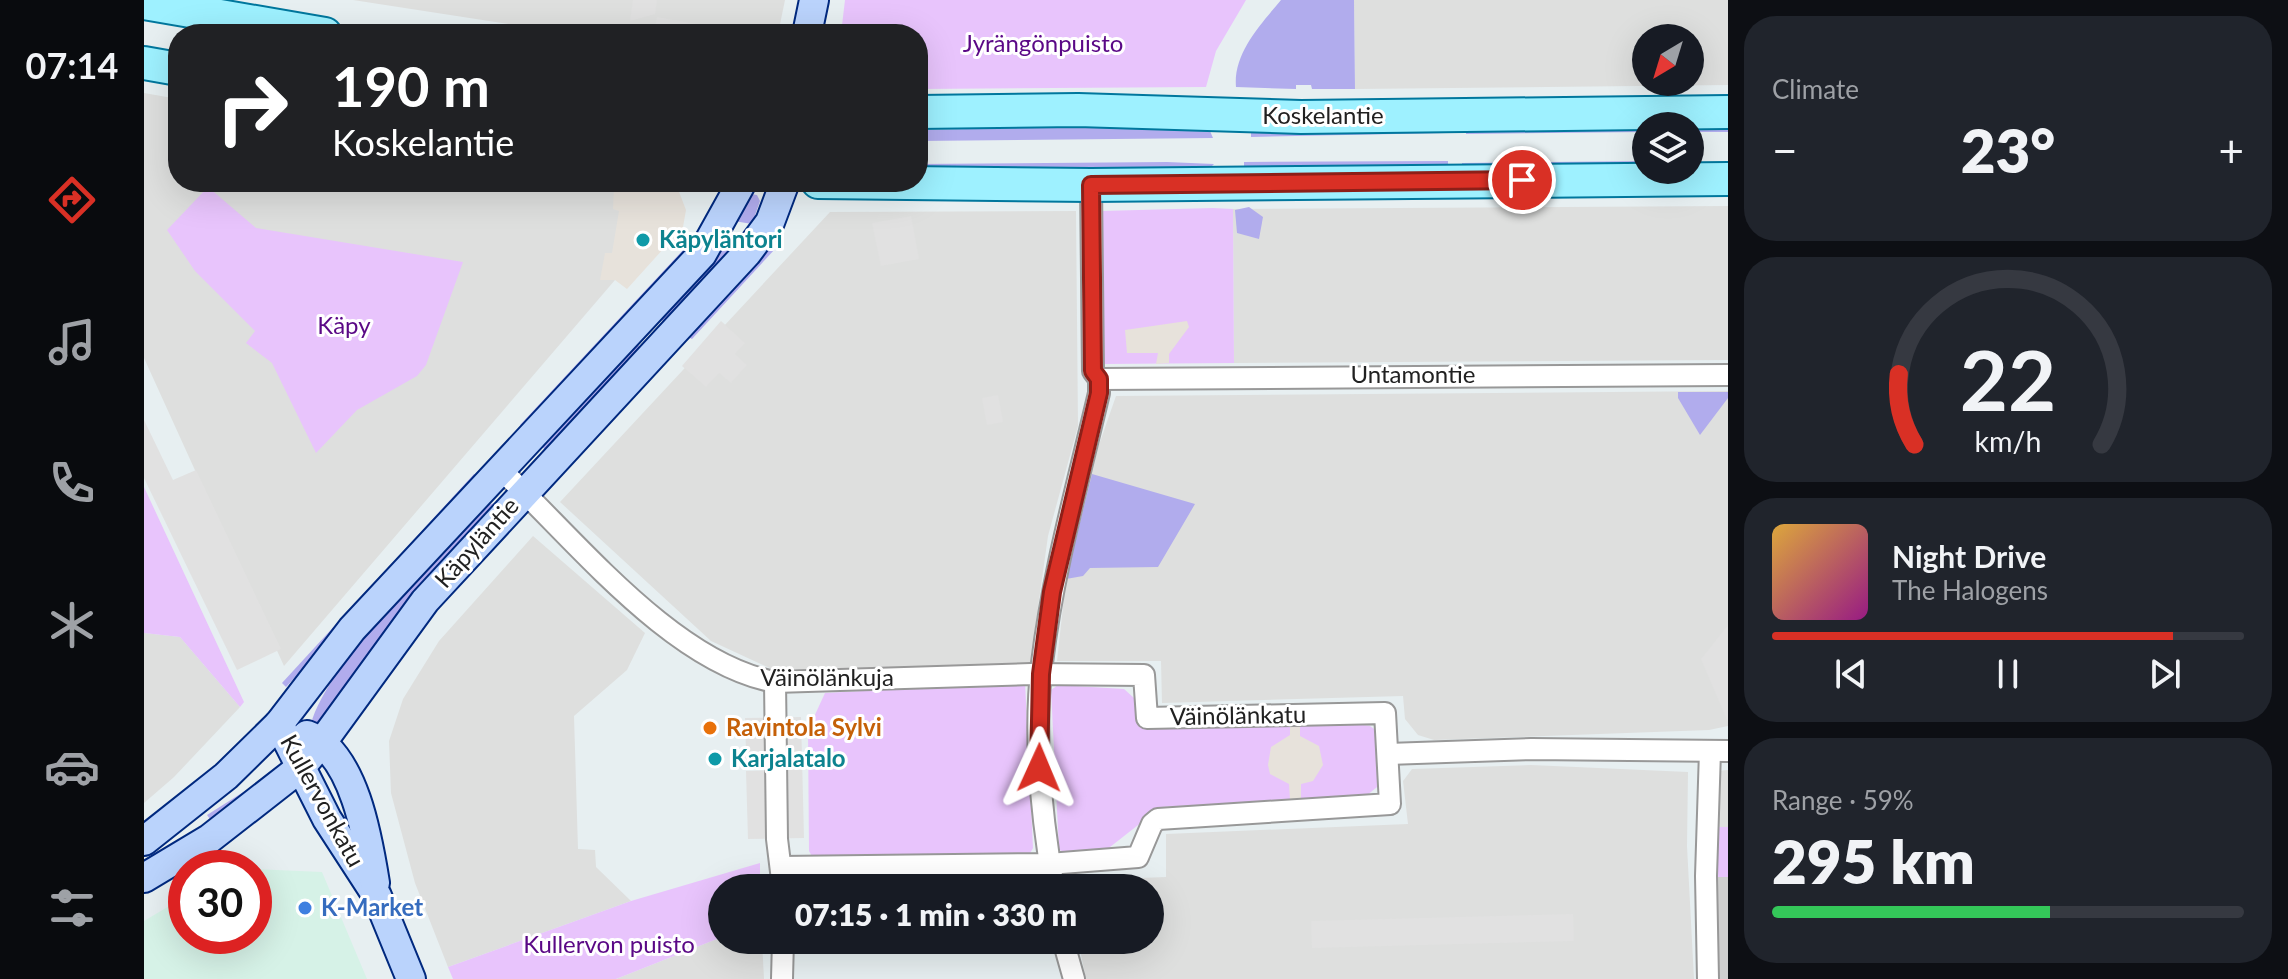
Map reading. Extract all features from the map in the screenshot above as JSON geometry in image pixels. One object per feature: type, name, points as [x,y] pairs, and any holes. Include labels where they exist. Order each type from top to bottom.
[{"type":"main road","points":[[809,24],[814,0]]},
{"type":"main road","points":[[144,3],[267,24]]},
{"type":"main road","points":[[144,63],[168,67]]},
{"type":"main road","name":"Koskelantie","points":[[928,112],[1078,110],[1301,117],[1728,112]]},
{"type":"main road","points":[[928,185],[1728,179]]},
{"type":"main road","name":"Käpyläntie","points":[[144,841],[226,776],[279,724],[352,629],[702,254],[736,192]]},
{"type":"main road","name":"Käpyläntie","points":[[144,878],[209,839],[300,768],[425,601],[747,253],[770,222],[781,192]]},
{"type":"main road","name":"Kullervonkatu","points":[[279,724],[323,741],[356,797],[367,832],[377,896]]},
{"type":"main road","name":"Kullervonkatu","points":[[279,724],[327,819],[377,896],[411,979]]},
{"type":"street","points":[[1051,874],[1039,768],[1041,674],[1052,592],[1097,403],[1099,379],[1093,371],[1091,185]]},
{"type":"street","name":"Untamontie","points":[[1099,379],[1728,375]]},
{"type":"street","name":"Väinölänkuja","points":[[500,469],[680,641],[749,677],[775,682],[1041,674]]},
{"type":"street","name":"Väinölänkatu","points":[[1041,674],[1144,675],[1147,718],[1385,713],[1388,754],[1390,804],[1158,819],[1152,824],[1138,857],[1049,864]]},
{"type":"street","points":[[775,682],[777,839],[781,874]]},
{"type":"street","points":[[1388,754],[1531,749],[1719,751],[1706,876],[1708,979]]},
{"type":"street","points":[[858,874],[1049,864]]},
{"type":"street","points":[[782,979],[783,954]]},
{"type":"street","points":[[1067,954],[1074,979]]},
{"type":"shaded area","points":[[353,0],[785,0],[780,24],[508,24]]},
{"type":"shaded area","points":[[633,0],[657,0],[655,14],[630,21]]},
{"type":"shaded area","points":[[1281,0],[1354,0],[1355,89],[1312,89],[1311,85],[1296,85],[1296,89],[1236,87],[1236,74],[1244,51]]},
{"type":"shaded area","points":[[1354,0],[1728,0],[1728,85],[1704,85],[1704,24],[1632,24],[1632,86],[1355,89]]},
{"type":"shaded area","points":[[657,17],[696,24],[656,24]]},
{"type":"shaded area","points":[[144,93],[168,97],[168,192],[627,192],[615,280],[284,666],[144,358]]},
{"type":"shaded area","points":[[1704,120],[1728,120],[1728,132],[1704,132]]},
{"type":"shaded area","points":[[1632,121],[1632,132],[1466,134],[1466,124]]},
{"type":"shaded area","points":[[1446,124],[1446,133],[1251,137],[1251,129]]},
{"type":"shaded area","points":[[1060,127],[1200,129],[1210,131],[1213,138],[928,141],[928,130]]},
{"type":"shaded area","points":[[1448,161],[1448,170],[1244,169],[1244,162]]},
{"type":"shaded area","points":[[1632,161],[1632,168],[1462,170],[1462,163]]},
{"type":"shaded area","points":[[928,164],[1214,164],[1211,167],[928,173]]},
{"type":"shaded area","name":"Käpyläntori","points":[[614,192],[679,192],[686,210],[683,227],[627,289],[615,280],[600,280],[605,253],[612,253],[619,211],[613,209]]},
{"type":"shaded area","points":[[751,194],[757,195],[760,201],[752,224],[734,221]]},
{"type":"shaded area","points":[[1728,206],[1728,360],[1234,363],[1233,209]]},
{"type":"shaded area","points":[[1249,207],[1263,217],[1259,239],[1237,233],[1235,210]]},
{"type":"shaded area","points":[[1076,211],[1078,426],[1048,536],[1030,664],[774,670],[711,641],[560,502],[830,212]]},
{"type":"shaded area","points":[[911,216],[919,259],[881,266],[872,223]]},
{"type":"shaded area","points":[[697,235],[697,240],[525,429],[520,425]]},
{"type":"shaded area","points":[[726,238],[741,241],[666,324],[660,318]]},
{"type":"shaded area","points":[[770,246],[775,249],[692,339],[688,337]]},
{"type":"shaded area","points":[[721,321],[745,343],[735,354],[747,365],[731,383],[719,373],[706,387],[682,366]]},
{"type":"shaded area","points":[[1187,321],[1189,327],[1169,354],[1169,363],[1156,364],[1158,353],[1127,353],[1125,330]]},
{"type":"shaded area","points":[[637,344],[641,348],[548,452],[541,446]]},
{"type":"shaded area","points":[[1728,391],[1728,726],[1709,730],[1434,740],[1418,735],[1405,719],[1403,696],[1162,703],[1161,661],[1057,661],[1066,579],[1093,462],[1116,396]]},
{"type":"shaded area","points":[[1678,392],[1728,392],[1728,398],[1700,435],[1678,398]]},
{"type":"shaded area","points":[[998,395],[1003,422],[987,425],[982,398]]},
{"type":"shaded area","points":[[144,420],[173,480],[196,470],[281,649],[237,670],[144,478]]},
{"type":"shaded area","points":[[474,474],[479,478],[286,687],[282,683]]},
{"type":"shaded area","points":[[1092,474],[1195,504],[1158,567],[1090,568],[1083,576],[1066,579]]},
{"type":"shaded area","points":[[502,500],[316,727],[311,724],[321,699],[339,671],[387,610],[486,506]]},
{"type":"shaded area","points":[[533,536],[645,633],[627,670],[574,716],[578,849],[595,850],[596,867],[631,901],[448,967],[415,883],[391,793],[389,741],[403,699],[439,641]]},
{"type":"shaded area","points":[[1728,625],[1728,722],[1701,659]]},
{"type":"shaded area","points":[[144,633],[180,637],[240,707],[174,777],[144,803]]},
{"type":"shaded area","points":[[801,717],[804,838],[748,839],[746,771],[775,770],[774,751],[746,752],[745,718]]},
{"type":"shaded area","points":[[1290,725],[1300,725],[1300,736],[1319,746],[1323,765],[1313,781],[1301,784],[1301,800],[1290,800],[1289,784],[1270,774],[1268,765],[1271,747],[1290,735]]},
{"type":"shaded area","points":[[1531,765],[1688,772],[1687,846],[1694,979],[1086,979],[1081,954],[1164,954],[1166,834],[1408,824],[1403,781],[1412,769]]},
{"type":"shaded area","points":[[1728,770],[1728,877],[1714,877],[1717,771]]},
{"type":"shaded area","points":[[267,777],[215,826],[207,815]]},
{"type":"shaded area","points":[[272,870],[322,872],[367,979],[144,979],[144,921],[168,907],[168,954],[272,954]]},
{"type":"shaded area","points":[[1714,877],[1728,877],[1728,979],[1717,979]]},
{"type":"shaded area","points":[[1573,914],[1574,941],[1312,948],[1311,921]]},
{"type":"shaded area","points":[[708,943],[708,954],[763,954],[764,979],[616,979]]},
{"type":"green space","name":"Jyrängönpuisto","points":[[845,0],[1246,0],[1216,51],[1206,87],[928,89],[928,24],[842,24]]},
{"type":"green space","name":"Käpy","points":[[203,192],[214,192],[256,228],[463,262],[426,365],[417,376],[357,410],[316,453],[272,363],[246,343],[255,331],[195,271],[167,230]]},
{"type":"green space","points":[[1233,209],[1234,363],[1104,364],[1102,211]]},
{"type":"green space","points":[[144,487],[244,702],[240,707],[180,637],[144,633]]},
{"type":"green space","points":[[1025,682],[1033,848],[1029,855],[813,858],[809,851],[808,730],[825,693]]},
{"type":"green space","points":[[1058,685],[1124,689],[1134,698],[1139,727],[1344,722],[1370,726],[1378,732],[1382,783],[1366,796],[1161,807],[1105,851],[1065,854],[1059,849],[1051,690]]},
{"type":"green space","points":[[1715,827],[1728,827],[1728,877],[1714,877]]},
{"type":"green space","name":"Kullervon puisto","points":[[760,863],[760,874],[723,874]]},
{"type":"green space","name":"Kullervon puisto","points":[[708,878],[708,943],[616,979],[453,979],[448,967],[631,901]]},
{"type":"place","name":"Käpyläntori","points":[[643,240]]},
{"type":"place","name":"Ravintola Sylvi","points":[[710,728]]},
{"type":"place","name":"Karjalatalo","points":[[715,759]]},
{"type":"place","name":"K-Market","points":[[305,908]]},
{"type":"route","points":[[1039,768],[1041,674],[1052,592],[1099,393],[1099,379],[1093,371],[1091,185],[1522,180]]}]
